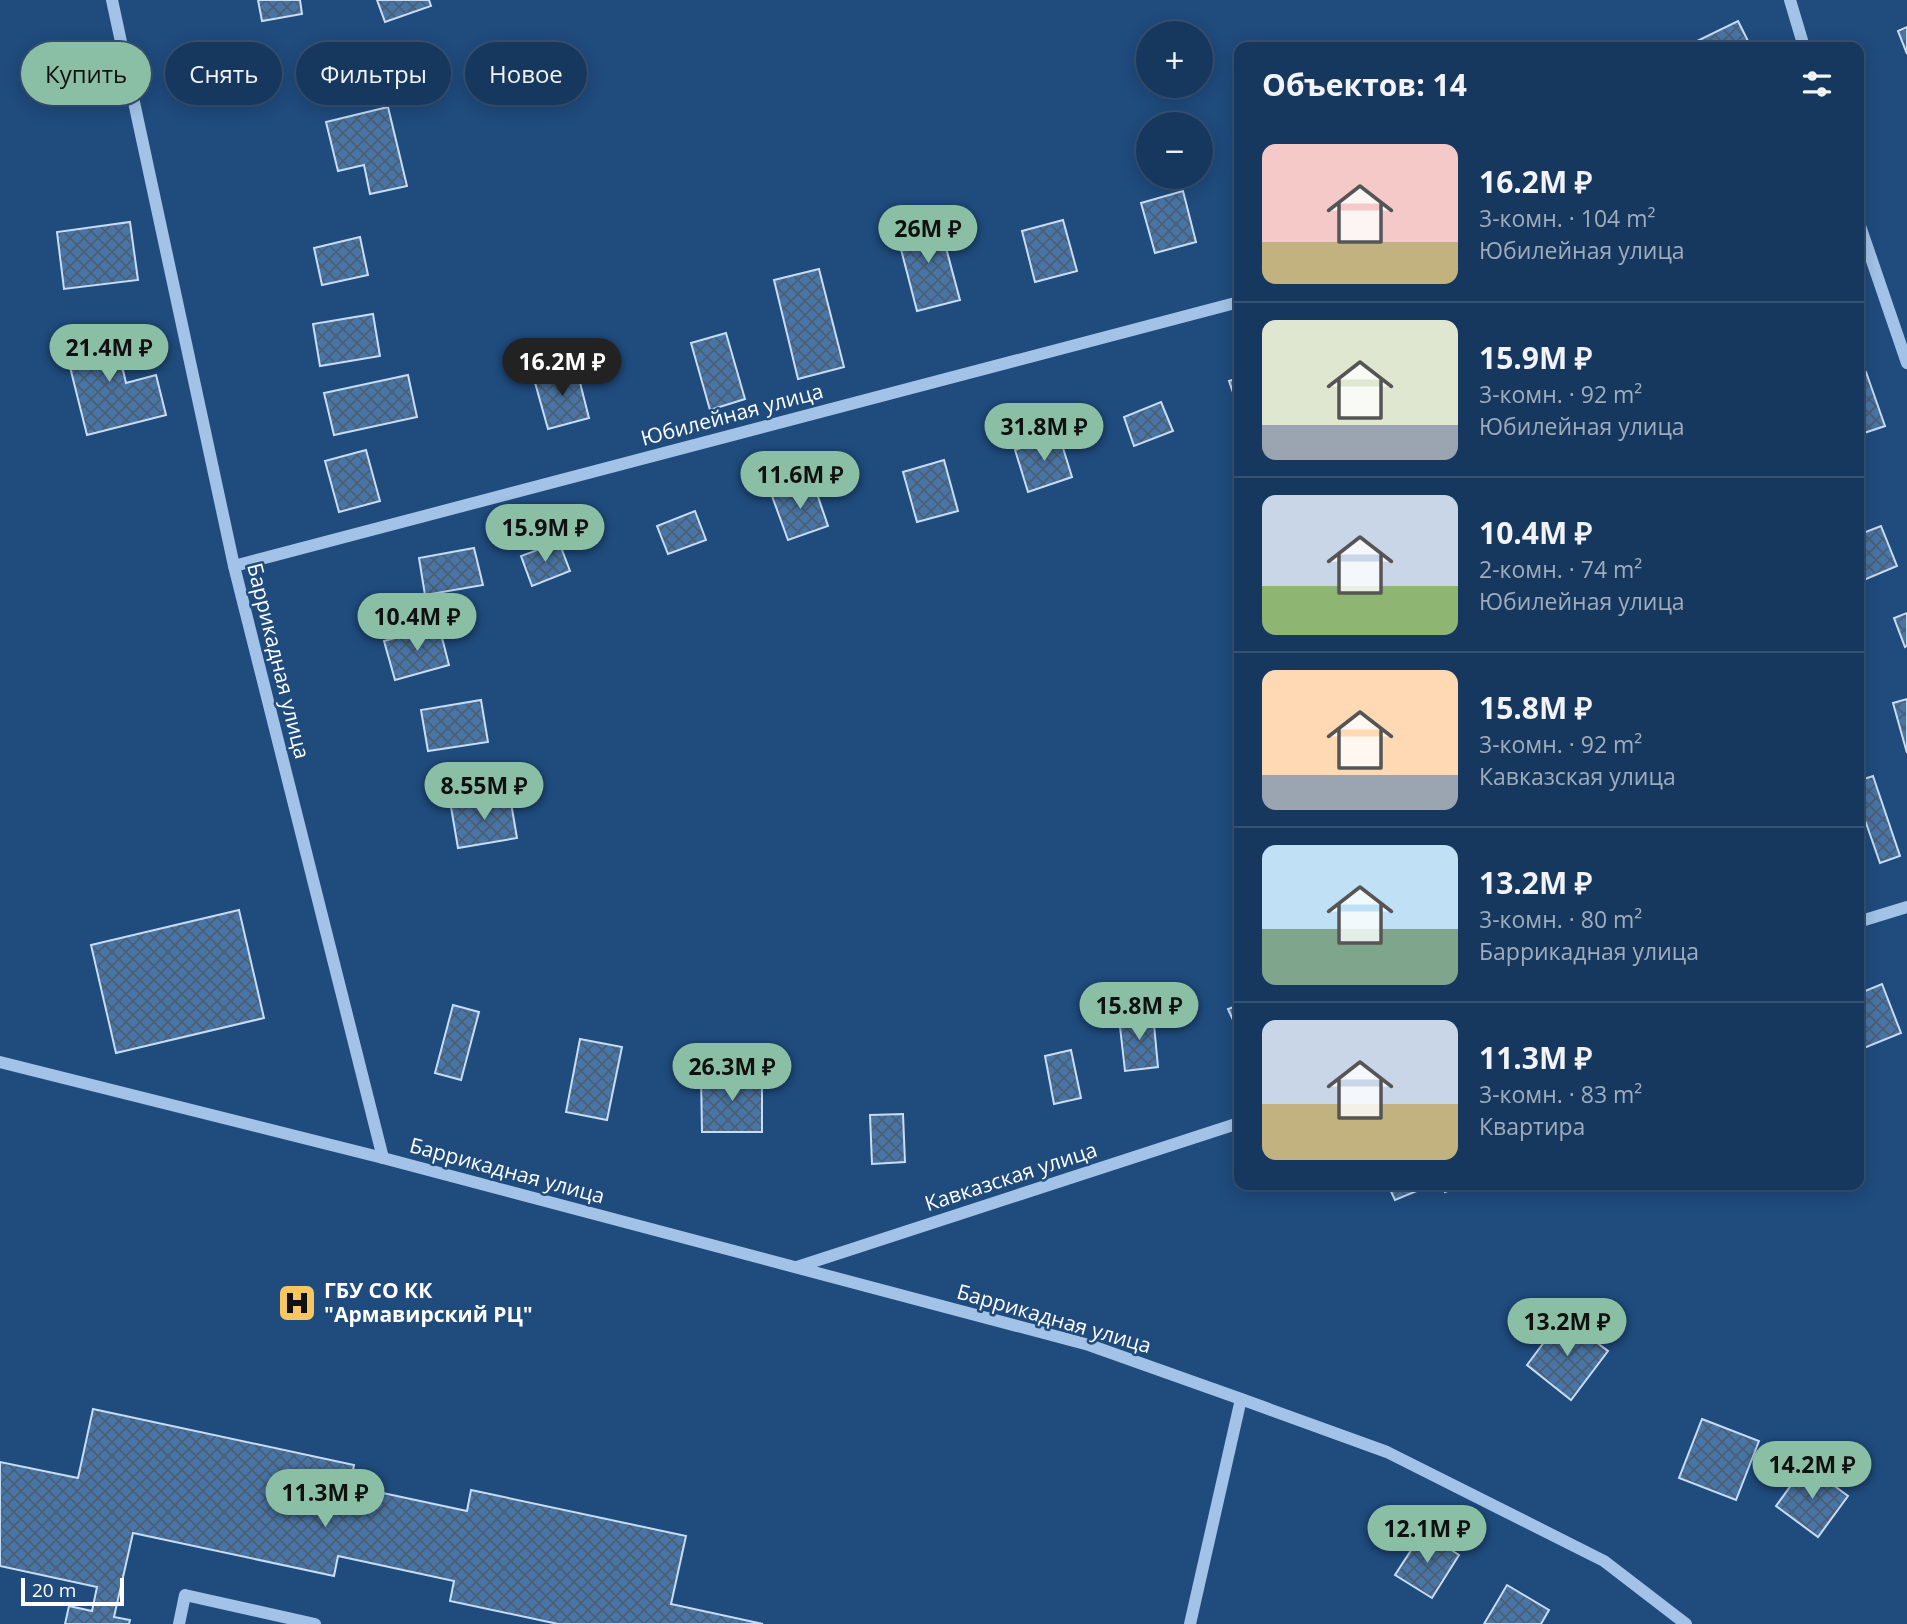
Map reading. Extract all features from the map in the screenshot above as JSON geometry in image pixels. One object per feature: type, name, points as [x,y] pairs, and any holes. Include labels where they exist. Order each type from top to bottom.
[{"type":"street","name":"Баррикадная улица","points":[[112,0],[234,566],[383,1158],[1089,1345],[1241,1399],[1387,1452],[1604,1561],[1686,1624]]},
{"type":"street","points":[[1790,0],[1803,42]]},
{"type":"street","points":[[1864,238],[1907,363]]},
{"type":"street","name":"Юбилейная улица","points":[[234,566],[1234,303]]},
{"type":"street","points":[[1864,920],[1907,906]]},
{"type":"street","points":[[0,1062],[383,1158]]},
{"type":"street","name":"Кавказская улица","points":[[796,1267],[1234,1125]]},
{"type":"street","points":[[1190,1624],[1241,1399]]},
{"type":"street","points":[[179,1624],[185,1595],[315,1624]]},
{"type":"building","points":[[258,0],[300,0],[302,14],[262,21]]},
{"type":"building","points":[[377,0],[429,0],[431,6],[385,22]]},
{"type":"building","points":[[1738,21],[1748,42],[1695,42]]},
{"type":"building","points":[[1907,27],[1907,54],[1898,31]]},
{"type":"building","points":[[388,107],[407,186],[370,194],[364,165],[338,171],[326,122]]},
{"type":"building","points":[[1183,191],[1196,242],[1155,253],[1141,203]]},
{"type":"building","points":[[938,218],[960,300],[917,311],[896,230]]},
{"type":"building","points":[[1063,220],[1077,271],[1035,282],[1022,231]]},
{"type":"building","points":[[130,222],[138,280],[64,289],[57,232]]},
{"type":"building","points":[[360,237],[368,275],[322,285],[314,248]]},
{"type":"building","points":[[819,269],[844,367],[798,379],[774,280]]},
{"type":"building","points":[[373,314],[380,356],[320,366],[313,324]]},
{"type":"building","points":[[113,327],[126,383],[156,375],[166,415],[87,435],[63,339]]},
{"type":"building","points":[[726,333],[745,399],[710,410],[691,343]]},
{"type":"building","points":[[576,367],[589,418],[548,429],[534,379]]},
{"type":"building","points":[[1866,372],[1885,426],[1864,433]]},
{"type":"building","points":[[408,375],[417,417],[334,435],[324,393]]},
{"type":"building","points":[[1234,380],[1234,396],[1229,381]]},
{"type":"building","points":[[1161,402],[1173,431],[1134,446],[1124,417]]},
{"type":"building","points":[[1059,435],[1072,477],[1028,492],[1015,450]]},
{"type":"building","points":[[366,450],[380,501],[339,512],[325,461]]},
{"type":"building","points":[[944,460],[958,511],[917,522],[903,472]]},
{"type":"building","points":[[813,482],[828,526],[788,540],[772,496]]},
{"type":"building","points":[[695,511],[706,540],[668,554],[657,526]]},
{"type":"building","points":[[1881,526],[1897,566],[1864,580],[1864,533]]},
{"type":"building","points":[[559,542],[570,571],[532,586],[521,556]]},
{"type":"building","points":[[474,548],[483,585],[425,595],[419,558]]},
{"type":"building","points":[[1907,613],[1907,646],[1905,647],[1894,618]]},
{"type":"building","points":[[439,626],[449,665],[395,680],[384,641]]},
{"type":"building","points":[[1907,699],[1907,753],[1893,703]]},
{"type":"building","points":[[481,700],[488,742],[428,751],[421,710]]},
{"type":"building","points":[[1873,776],[1900,856],[1880,863],[1864,817],[1864,779]]},
{"type":"building","points":[[510,797],[517,838],[458,848],[451,807]]},
{"type":"building","points":[[239,910],[264,1018],[116,1053],[91,945]]},
{"type":"building","points":[[1882,984],[1901,1033],[1864,1048],[1864,992]]},
{"type":"building","points":[[453,1005],[479,1012],[461,1080],[435,1073]]},
{"type":"building","points":[[1234,1007],[1234,1022],[1228,1009]]},
{"type":"building","points":[[1153,1014],[1158,1067],[1125,1071],[1119,1018]]},
{"type":"building","points":[[580,1039],[622,1047],[607,1120],[566,1112]]},
{"type":"building","points":[[1071,1050],[1081,1098],[1054,1104],[1045,1056]]},
{"type":"building","points":[[701,1074],[762,1074],[762,1132],[702,1132]]},
{"type":"building","points":[[903,1114],[905,1162],[872,1164],[870,1115]]},
{"type":"building","points":[[1390,1190],[1419,1190],[1395,1200]]},
{"type":"building","points":[[1563,1317],[1608,1351],[1571,1400],[1527,1365]]},
{"type":"building","points":[[93,1409],[354,1465],[350,1486],[467,1511],[471,1490],[686,1536],[671,1604],[763,1624],[558,1624],[450,1601],[454,1581],[338,1556],[334,1576],[133,1533],[114,1617],[130,1620],[129,1624],[65,1624],[69,1606],[92,1611],[97,1587],[0,1566],[0,1462],[78,1478]]},
{"type":"building","points":[[1702,1419],[1759,1441],[1736,1500],[1679,1478]]},
{"type":"building","points":[[1806,1465],[1848,1496],[1818,1537],[1776,1506]]},
{"type":"building","points":[[1423,1532],[1459,1555],[1432,1598],[1395,1575]]},
{"type":"building","points":[[1507,1585],[1549,1610],[1541,1624],[1484,1624]]},
{"type":"place","name":"ГБУ СО КК \"Армавирский РЦ\"","points":[[297,1303]]}]
